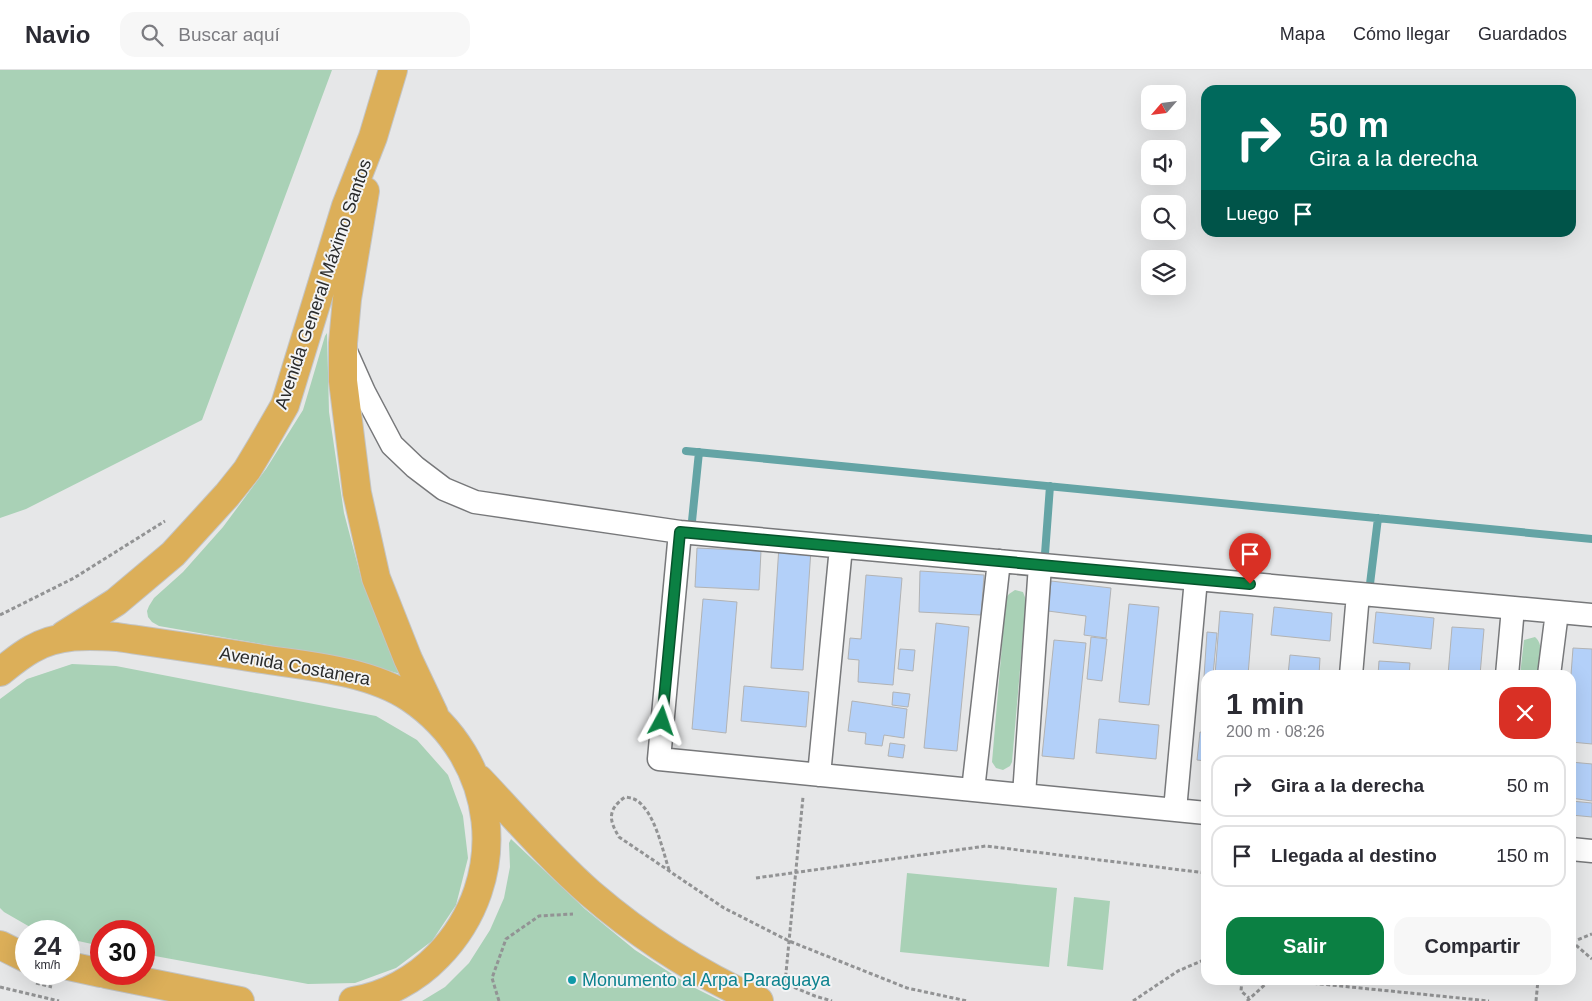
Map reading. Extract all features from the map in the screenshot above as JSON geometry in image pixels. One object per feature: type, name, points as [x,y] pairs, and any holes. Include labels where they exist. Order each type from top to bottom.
[{"type":"highway","name":"Avenida General Máximo Santos","points":[[59,638],[116,602],[173,554],[227,495],[247,470],[286,405],[346,206],[373,137],[393,70]]},
{"type":"highway","name":"Avenida General Máximo Santos","points":[[373,137],[348,299],[343,343],[343,381],[357,493],[376,578],[408,659],[436,717]]},
{"type":"highway","name":"Avenida Costanera","points":[[0,672],[33,648],[59,638],[91,635],[117,637],[331,670],[380,682],[409,697],[436,717],[474,774],[485,806],[488,842],[483,877],[471,911],[452,942],[427,967],[398,987],[353,1001]]},
{"type":"highway","points":[[0,657],[33,648]]},
{"type":"highway","points":[[474,774],[530,834],[590,893],[656,944],[728,988],[763,989]]},
{"type":"highway","points":[[0,945],[15,952]]},
{"type":"highway","points":[[155,984],[240,1001]]},
{"type":"street","points":[[343,343],[364,392],[392,445],[415,467],[444,489],[475,502],[680,532],[1592,615]]},
{"type":"street","points":[[680,532],[659,759],[1201,813]]},
{"type":"street","points":[[819,775],[841,546]]},
{"type":"street","points":[[973,790],[998,561]]},
{"type":"street","points":[[1024,795],[1040,564]]},
{"type":"street","points":[[1175,810],[1196,579]]},
{"type":"street","points":[[1350,670],[1358,594]]},
{"type":"street","points":[[1507,670],[1513,608]]},
{"type":"street","points":[[1550,670],[1557,612]]},
{"type":"street","points":[[1576,849],[1592,851]]},
{"type":"path","points":[[0,615],[74,578],[167,520]]},
{"type":"path","points":[[784,983],[803,791]]},
{"type":"path","points":[[669,870],[660,839],[643,805],[635,799],[625,797],[617,803],[611,814],[612,824],[619,837],[724,908],[789,940],[907,988],[967,1001]]},
{"type":"path","points":[[756,878],[986,846],[1201,872]]},
{"type":"path","points":[[498,1000],[492,978],[506,939],[539,916],[572,914],[581,919]]},
{"type":"path","points":[[1576,940],[1592,934]]},
{"type":"path","points":[[1576,945],[1592,959]]},
{"type":"path","points":[[1133,1001],[1178,971],[1201,961]]},
{"type":"path","points":[[763,989],[784,983],[832,1001]]},
{"type":"path","points":[[1242,985],[1241,991],[1248,1000],[1264,985]]},
{"type":"path","points":[[1331,985],[1489,1001]]},
{"type":"path","points":[[1536,1001],[1538,985]]},
{"type":"path","points":[[0,987],[59,1001]]},
{"type":"green space","points":[[0,70],[332,70],[202,420],[26,509],[0,518]]},
{"type":"green space","points":[[327,333],[329,412],[344,513],[362,581],[400,674],[330,656],[159,626],[148,617],[147,611],[154,598],[183,572],[223,527],[266,469],[303,410]]},
{"type":"green space","points":[[1015,590],[1023,592],[1026,600],[1012,762],[1010,766],[1003,770],[996,768],[992,762],[1006,598]]},
{"type":"green space","points":[[1535,637],[1538,640],[1541,649],[1539,670],[1521,670],[1524,640]]},
{"type":"green space","points":[[72,664],[116,666],[376,716],[417,740],[448,775],[463,816],[468,858],[456,905],[432,941],[396,968],[355,983],[308,984],[155,956],[155,920],[90,920],[90,944],[80,941],[80,920],[18,920],[0,908],[0,699],[27,679]]},
{"type":"green space","points":[[511,839],[585,909],[635,950],[689,985],[721,1001],[422,1001],[445,987],[469,963],[490,930],[504,898],[510,867],[509,843]]},
{"type":"green space","points":[[907,873],[1057,888],[1049,967],[900,952]]},
{"type":"green space","points":[[1074,897],[1110,901],[1103,970],[1067,966]]},
{"type":"building","points":[[779,546],[811,549],[803,670],[771,668]]},
{"type":"building","points":[[697,548],[761,551],[759,590],[695,587]]},
{"type":"building","points":[[920,571],[984,575],[981,615],[919,612]]},
{"type":"building","points":[[866,575],[902,578],[893,685],[858,682],[859,660],[848,659],[850,638],[861,639]]},
{"type":"building","points":[[1051,581],[1111,588],[1106,638],[1084,635],[1086,616],[1048,611]]},
{"type":"building","points":[[703,599],[737,602],[726,733],[692,729]]},
{"type":"building","points":[[1129,604],[1159,607],[1149,705],[1119,702]]},
{"type":"building","points":[[1274,607],[1332,613],[1330,641],[1271,635]]},
{"type":"building","points":[[1220,611],[1253,614],[1248,670],[1215,670]]},
{"type":"building","points":[[1376,612],[1434,618],[1431,649],[1373,643]]},
{"type":"building","points":[[936,623],[969,627],[957,751],[924,748]]},
{"type":"building","points":[[1452,627],[1484,629],[1480,670],[1448,670]]},
{"type":"building","points":[[1207,632],[1217,633],[1213,670],[1204,670]]},
{"type":"building","points":[[1091,637],[1107,639],[1102,681],[1087,679]]},
{"type":"building","points":[[1054,640],[1086,643],[1074,759],[1042,756]]},
{"type":"building","points":[[1573,648],[1592,649],[1592,744],[1576,742],[1576,670],[1571,670]]},
{"type":"building","points":[[900,649],[915,650],[913,671],[898,669]]},
{"type":"building","points":[[1290,655],[1320,658],[1319,670],[1288,670]]},
{"type":"building","points":[[1379,661],[1410,663],[1409,670],[1378,670]]},
{"type":"building","points":[[744,686],[809,692],[806,727],[741,721]]},
{"type":"building","points":[[893,692],[910,694],[908,707],[892,705]]},
{"type":"building","points":[[852,701],[907,709],[904,738],[884,735],[882,746],[865,744],[866,733],[848,731]]},
{"type":"building","points":[[1099,719],[1159,725],[1156,759],[1096,753]]},
{"type":"building","points":[[1200,732],[1201,760],[1197,760]]},
{"type":"building","points":[[890,743],[905,745],[903,758],[888,756]]},
{"type":"building","points":[[1576,762],[1592,764],[1592,801],[1576,799]]},
{"type":"building","points":[[1576,801],[1592,803],[1592,817],[1576,815]]},
{"type":"waterway","points":[[686,451],[1592,539]]},
{"type":"waterway","points":[[692,521],[699,452]]},
{"type":"waterway","points":[[1045,554],[1050,486]]},
{"type":"waterway","points":[[1370,584],[1378,518]]},
{"type":"place","name":"Monumento al Arpa Paraguaya","points":[[572,980]]},
{"type":"route","points":[[662,721],[680,532],[1250,584]]}]
